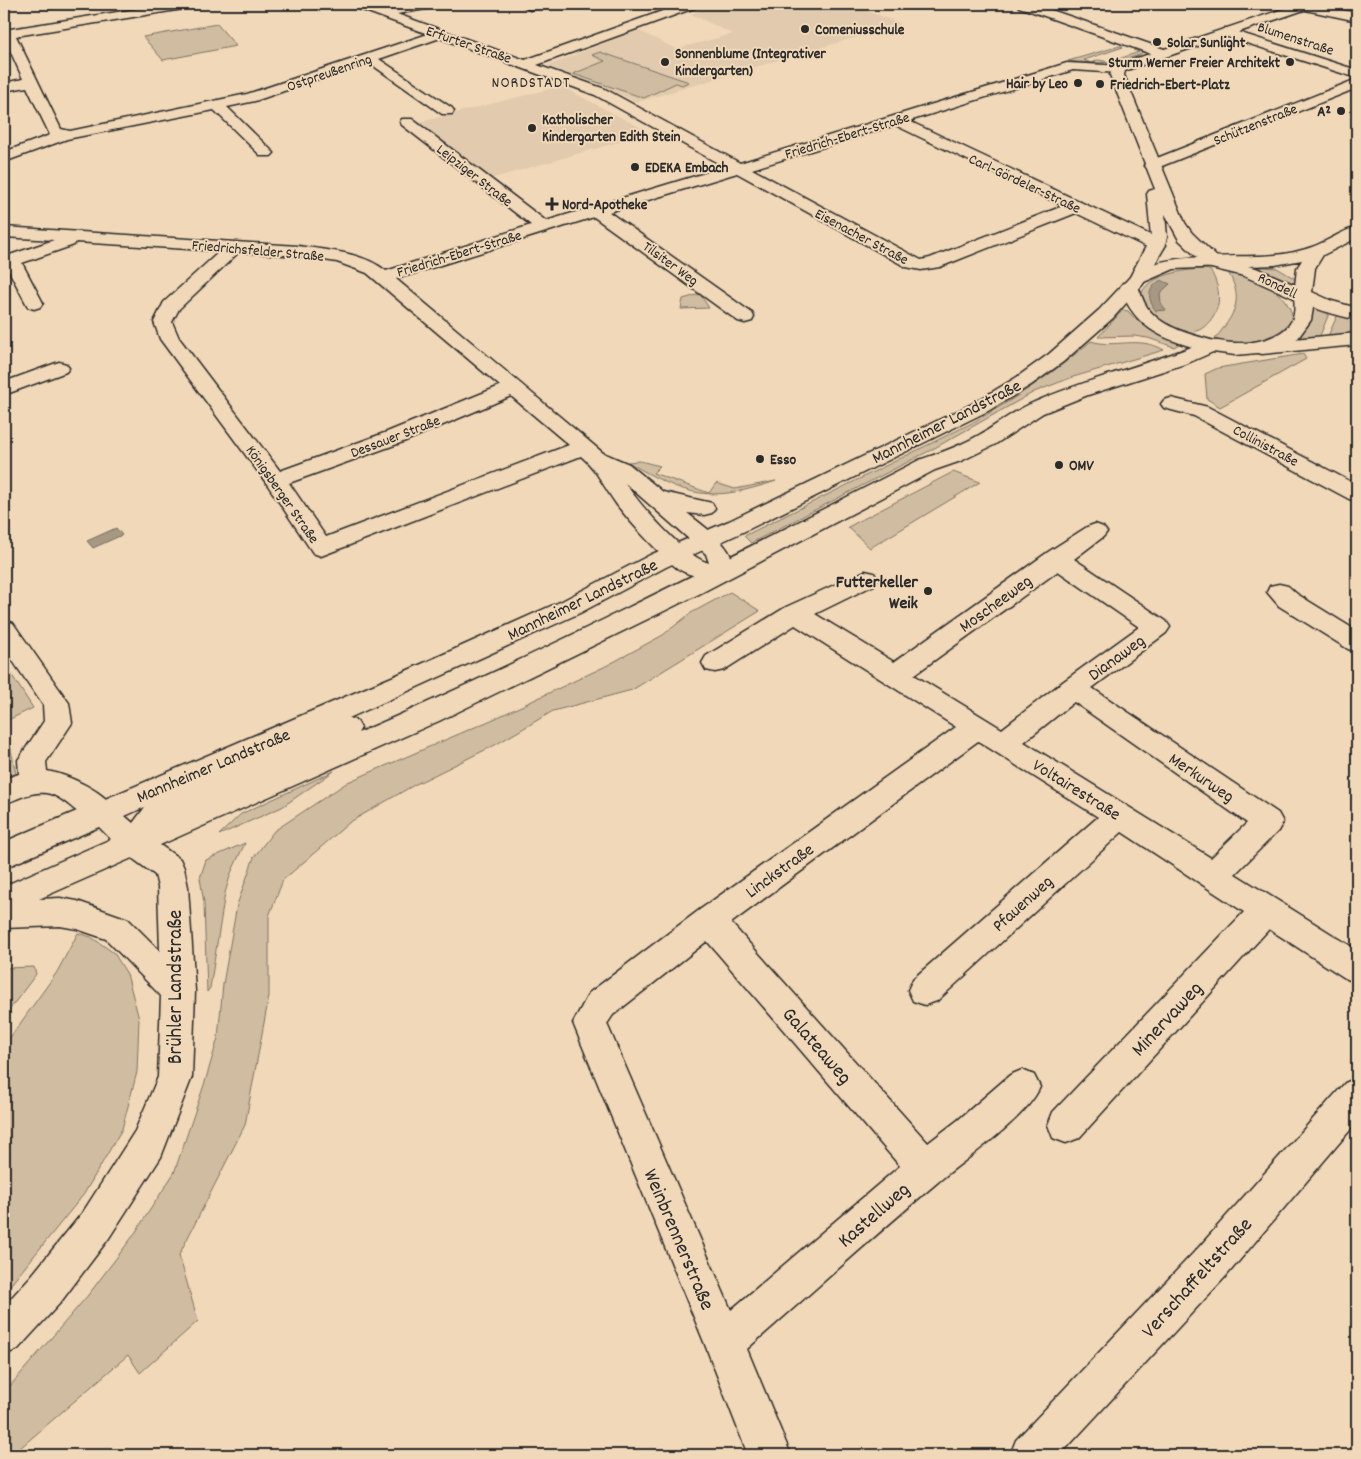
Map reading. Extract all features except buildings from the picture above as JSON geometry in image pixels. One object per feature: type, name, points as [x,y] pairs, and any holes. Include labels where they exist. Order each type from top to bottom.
[{"type":"street","points":[[63,135],[55,132],[8,33],[189,4]]},
{"type":"street","name":"Erfurter Straße","points":[[358,4],[600,92],[738,168]]},
{"type":"street","points":[[384,13],[433,4]]},
{"type":"street","points":[[526,64],[694,4]]},
{"type":"street","points":[[1023,4],[1162,53]]},
{"type":"street","points":[[1303,4],[1357,17]]},
{"type":"street","name":"Friedrich-Ebert-Straße","points":[[384,277],[1072,66],[1119,69],[1303,4]]},
{"type":"street","points":[[1044,11],[1062,6]]},
{"type":"street","name":"Blumenstraße","points":[[1225,32],[1357,74]]},
{"type":"street","name":"Ostpreußenring","points":[[4,157],[63,135],[70,136],[250,98],[439,34]]},
{"type":"street","points":[[370,58],[447,111]]},
{"type":"street","points":[[1119,69],[1117,75],[1119,81],[1176,223],[1185,236],[1213,263],[1274,260],[1316,252],[1357,232]]},
{"type":"street","points":[[4,87],[31,82]]},
{"type":"street","name":"Schützenstraße","points":[[1152,165],[1357,83]]},
{"type":"street","points":[[217,106],[266,153]]},
{"type":"street","name":"Carl-Gördeler-Straße","points":[[895,120],[1157,244]]},
{"type":"street","name":"Leipziger Straße","points":[[407,122],[543,227]]},
{"type":"street","points":[[1133,284],[1157,244],[1160,228],[1152,165]]},
{"type":"street","name":"Eisenacher Straße","points":[[738,168],[893,254],[921,265],[934,263],[1076,207]]},
{"type":"street","name":"Tilsiter Weg","points":[[597,211],[745,317]]},
{"type":"street","name":"Friedrichsfelder Straße","points":[[4,232],[298,251],[340,258],[373,269],[588,451],[621,469],[655,497],[714,549],[721,560],[719,572],[687,563],[674,553],[626,501],[588,451]]},
{"type":"street","points":[[34,303],[8,261],[81,236]]},
{"type":"street","name":"Königsberger Straße","points":[[236,246],[171,306],[163,322],[170,339],[276,480],[321,548],[588,451]]},
{"type":"street","points":[[1316,252],[1306,268],[1303,295],[1325,305],[1357,314]]},
{"type":"street","name":"Rondell","points":[[1213,263],[1250,272],[1303,295],[1304,308],[1302,320],[1298,327],[1291,334],[1262,348],[1235,349],[1211,346],[1178,336],[1156,326],[1144,317],[1132,301],[1133,284],[1146,274],[1172,264],[1213,263]]},
{"type":"street","name":"Mannheimer Landstraße","points":[[4,855],[415,678],[571,607],[674,553],[981,407],[1024,381],[1056,358],[1106,314],[1133,284]]},
{"type":"street","points":[[1262,348],[1357,339]]},
{"type":"street","name":"Mannheimer Landstraße","points":[[4,900],[429,714],[719,572],[927,464],[953,456],[986,440],[1036,409],[1114,380],[1182,359],[1211,346]]},
{"type":"street","points":[[4,389],[60,368]]},
{"type":"street","name":"Dessauer Straße","points":[[276,480],[394,437],[514,388]]},
{"type":"street","name":"Collinistraße","points":[[1171,404],[1201,411],[1357,494]]},
{"type":"street","name":"Friedrichsfelder Straße","points":[[655,497],[677,504],[704,508]]},
{"type":"street","name":"Moscheeweg","points":[[895,675],[1056,558],[1095,532]]},
{"type":"street","name":"Dianaweg","points":[[1004,743],[1073,688],[1157,627],[1056,558]]},
{"type":"street","points":[[715,663],[795,613],[865,579]]},
{"type":"street","points":[[1279,592],[1288,600],[1357,643]]},
{"type":"street","name":"Voltairestraße","points":[[795,613],[1120,816],[1357,968]]},
{"type":"street","points":[[4,629],[42,686],[56,703],[58,723],[32,760],[34,780]]},
{"type":"street","points":[[4,792],[20,783],[34,780],[49,781],[67,789],[102,812],[135,844],[159,810],[360,722],[405,690],[415,678]]},
{"type":"street","name":"Merkurweg","points":[[1073,688],[1268,822],[1213,876]]},
{"type":"street","name":"Linckstraße","points":[[590,1023],[601,1004],[709,921],[977,727]]},
{"type":"street","name":"Pfauenweg","points":[[925,990],[1120,816]]},
{"type":"street","name":"Brühler Landstraße","points":[[4,1335],[46,1289],[96,1225],[148,1144],[175,1077],[178,991],[174,887],[169,868],[135,844]]},
{"type":"street","name":"Minervaweg","points":[[1066,1125],[1266,910]]},
{"type":"street","points":[[4,914],[60,912],[77,915],[117,929],[178,991]]},
{"type":"street","name":"Galateaweg","points":[[709,921],[926,1168]]},
{"type":"street","name":"Weinbrennerstraße","points":[[590,1023],[724,1342],[768,1455]]},
{"type":"street","name":"Kastellweg","points":[[724,1342],[926,1168],[971,1133],[1022,1087]]},
{"type":"street","name":"Verschaffeltstraße","points":[[1031,1455],[1213,1261],[1357,1095]]},
{"type":"shaded area","points":[[715,4],[848,4],[901,24],[637,102],[595,83],[547,66],[637,30],[676,49],[733,34],[691,14]]},
{"type":"shaded area","points":[[217,24],[236,46],[163,60],[143,37]]},
{"type":"shaded area","points":[[1120,46],[1123,47],[1084,60],[1090,63],[1068,61]]},
{"type":"shaded area","points":[[1135,49],[1143,51],[1140,55],[1110,62],[1139,52],[1133,50]]},
{"type":"shaded area","points":[[600,52],[689,82],[682,85],[676,83],[644,98],[573,74],[605,61],[592,55]]},
{"type":"shaded area","points":[[1098,60],[1110,62],[1104,63],[1092,63]]},
{"type":"shaded area","name":"Katholischer Kindergarten Edith Stein","points":[[561,86],[650,133],[490,179],[417,123]]},
{"type":"shaded area","points":[[1259,268],[1277,268],[1297,280],[1295,284],[1292,284]]},
{"type":"shaded area","points":[[1187,270],[1210,270],[1213,275],[1219,297],[1215,313],[1202,328],[1189,332],[1176,328],[1152,313],[1143,302],[1142,293],[1148,285],[1158,278]]},
{"type":"shaded area","points":[[1231,272],[1259,282],[1276,292],[1289,307],[1293,317],[1288,325],[1270,336],[1258,340],[1235,343],[1215,339],[1231,316],[1236,301],[1234,284],[1229,274]]},
{"type":"shaded area","points":[[1161,280],[1170,284],[1160,293],[1161,303],[1166,310],[1156,311],[1151,302],[1150,294],[1153,286]]},
{"type":"shaded area","points":[[700,294],[709,308],[681,309],[683,299]]},
{"type":"shaded area","points":[[1314,306],[1330,311],[1319,338],[1297,339],[1310,323]]},
{"type":"shaded area","points":[[1123,310],[1128,311],[1139,322],[1179,344],[1174,347],[1148,338],[1134,336],[1098,337]]},
{"type":"shaded area","points":[[1338,314],[1357,319],[1357,334],[1328,336]]},
{"type":"shaded area","points":[[1091,341],[1109,344],[1145,343],[1164,350],[1073,377],[1034,392],[931,450],[751,543],[744,536],[970,424],[1032,386]]},
{"type":"shaded area","points":[[1303,354],[1306,359],[1220,407],[1207,399],[1205,374],[1218,368]]},
{"type":"shaded area","points":[[640,461],[660,466],[653,473],[709,493],[716,483],[735,489],[776,481],[733,492],[716,494],[699,493],[667,483],[628,462]]},
{"type":"shaded area","points":[[953,472],[980,482],[870,548],[848,527]]},
{"type":"shaded area","points":[[116,528],[122,535],[93,548],[87,541]]},
{"type":"shaded area","points":[[730,592],[760,611],[632,690],[553,711],[495,745],[414,785],[350,822],[283,880],[269,916],[269,996],[245,1125],[179,1255],[198,1321],[140,1373],[128,1355],[12,1455],[4,1455],[4,1393],[89,1294],[133,1236],[174,1173],[218,1038],[223,984],[237,905],[254,857],[274,831],[348,782],[496,718],[608,665],[663,635],[691,613]]},
{"type":"shaded area","points":[[4,663],[33,708],[4,722]]},
{"type":"shaded area","points":[[4,736],[10,745],[16,774],[4,780],[4,775],[11,772],[4,756]]},
{"type":"shaded area","points":[[334,771],[282,807],[219,835],[241,814]]},
{"type":"shaded area","points":[[245,843],[231,873],[225,893],[210,988],[207,992],[204,903],[200,878],[206,860]]},
{"type":"shaded area","points":[[78,933],[91,937],[114,953],[127,974],[139,1019],[137,1072],[122,1129],[84,1194],[4,1293],[4,1046],[57,972]]},
{"type":"shaded area","points":[[34,967],[36,974],[4,1017],[4,968]]},
{"type":"railway","points":[[4,5],[12,4]]},
{"type":"place","name":"Comeniusschule","points":[[805,29]]},
{"type":"place","name":"Solar Sunlight","points":[[1157,42]]},
{"type":"place","name":"Sonnenblume (Integrativer Kindergarten)","points":[[665,62]]},
{"type":"place","name":"Sturm Werner Freier Architekt","points":[[1290,62]]},
{"type":"place","name":"Hair by Leo","points":[[1078,83]]},
{"type":"place","name":"Friedrich-Ebert-Platz","points":[[1100,84]]},
{"type":"place","name":"A²","points":[[1341,111]]},
{"type":"place","name":"Katholischer Kindergarten Edith Stein","points":[[532,128]]},
{"type":"place","name":"EDEKA Embach","points":[[635,167]]},
{"type":"place","name":"Nord-Apotheke","points":[[552,204]]},
{"type":"place","name":"Esso","points":[[760,459]]},
{"type":"place","name":"OMV","points":[[1059,465]]},
{"type":"place","name":"Futterkeller Weik","points":[[928,591]]},
{"type":"district","name":"NORDSTADT","points":[[531,81]]}]
